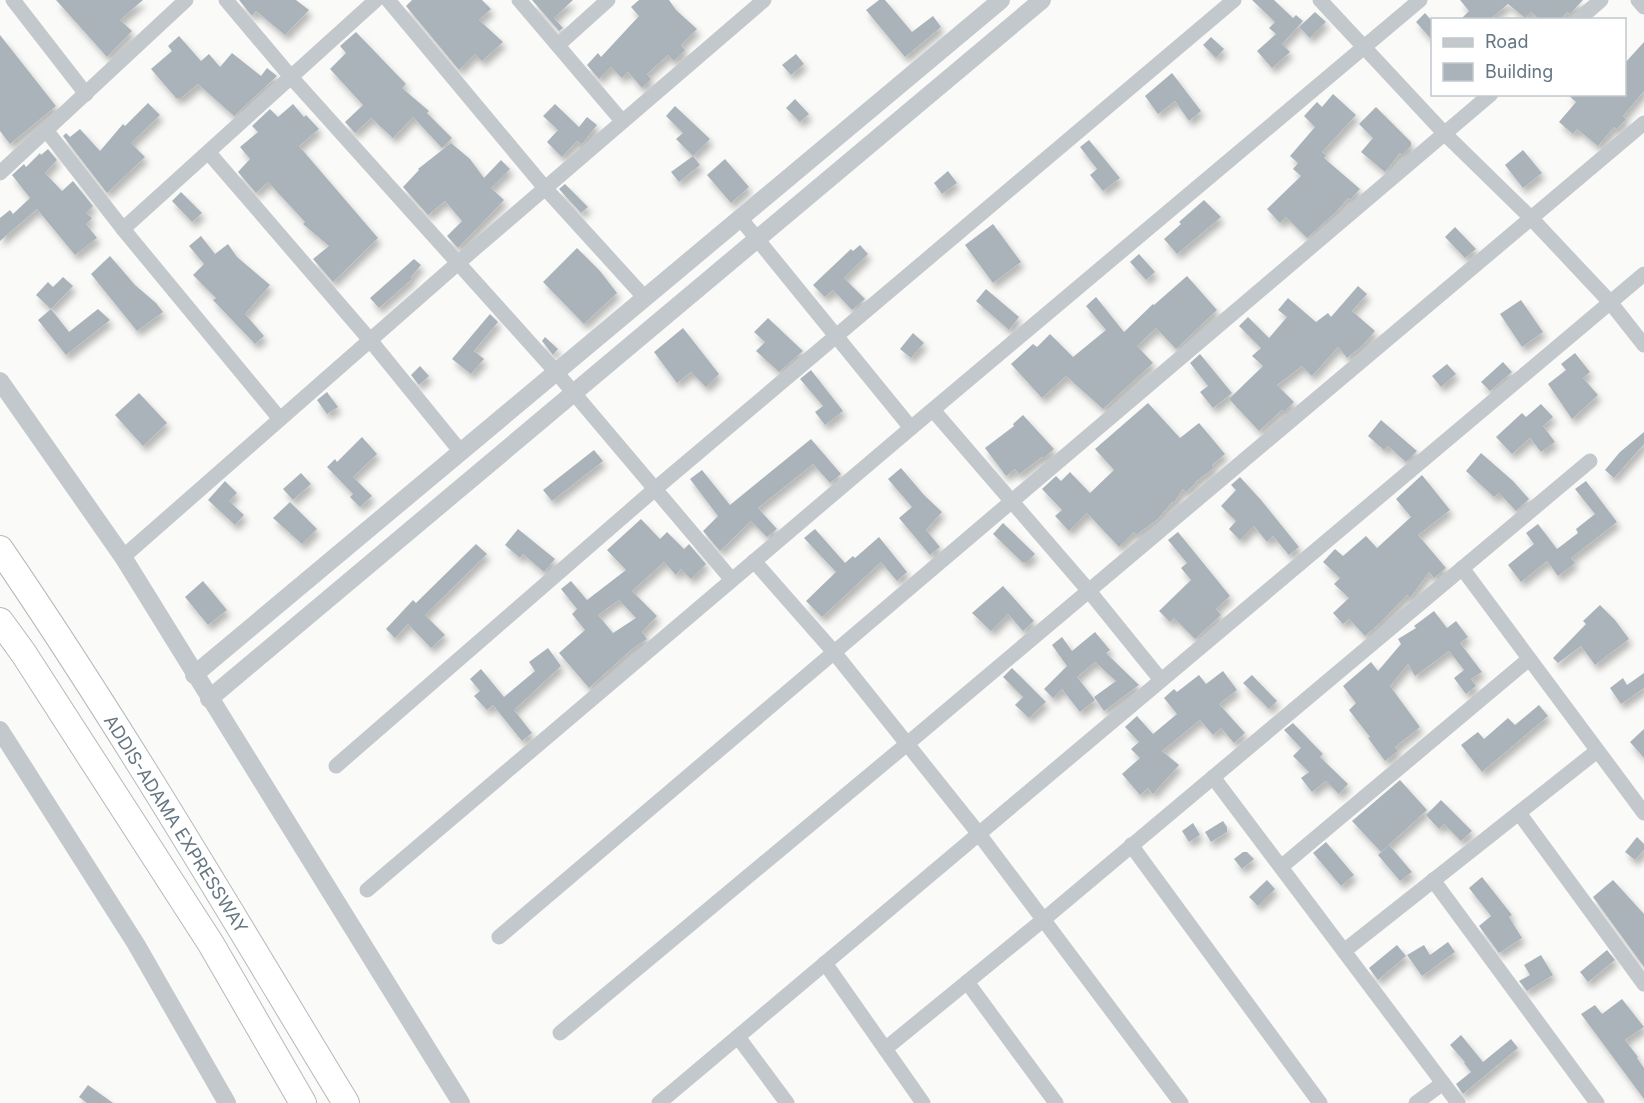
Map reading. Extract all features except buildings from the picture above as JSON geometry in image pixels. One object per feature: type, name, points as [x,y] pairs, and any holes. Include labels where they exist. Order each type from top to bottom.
[{"type":"highway","name":"ADDIS-ADAMA EXPRESSWAY","points":[[0,549],[59,636],[160,796],[346,1103]]},
{"type":"highway","name":"ADDIS-ADAMA EXPRESSWAY","points":[[0,621],[211,944],[303,1103]]},
{"type":"street","points":[[13,0],[86,94]]},
{"type":"street","points":[[3,165],[86,94],[185,0]]},
{"type":"street","points":[[226,0],[291,77],[556,372],[732,580]]},
{"type":"street","points":[[123,230],[376,0]]},
{"type":"street","points":[[388,0],[544,188],[645,298]]},
{"type":"street","points":[[519,0],[622,121]]},
{"type":"street","points":[[558,45],[608,0]]},
{"type":"street","points":[[123,558],[544,188],[764,0]]},
{"type":"street","points":[[194,675],[1001,0]]},
{"type":"street","points":[[209,699],[1042,0]]},
{"type":"street","points":[[336,766],[655,489],[1234,0]]},
{"type":"street","points":[[1320,0],[1445,134],[1531,218],[1610,302],[1644,345]]},
{"type":"street","points":[[367,890],[1420,0]]},
{"type":"street","points":[[1580,18],[1601,0]]},
{"type":"street","points":[[1638,0],[1644,7]]},
{"type":"street","points":[[499,937],[1489,96]]},
{"type":"street","points":[[560,1033],[1644,123]]},
{"type":"street","points":[[46,130],[123,230],[280,419]]},
{"type":"street","points":[[209,153],[370,340],[461,452]]},
{"type":"street","points":[[740,218],[911,428]]},
{"type":"street","points":[[659,1103],[1644,274]]},
{"type":"street","points":[[0,381],[123,558],[461,1103]]},
{"type":"street","points":[[933,410],[1089,591],[1161,680]]},
{"type":"street","points":[[885,1049],[1043,920],[1590,461]]},
{"type":"street","points":[[754,561],[833,651],[979,834],[1181,1103]]},
{"type":"street","points":[[1462,568],[1644,813]]},
{"type":"street","points":[[1281,867],[1529,659]]},
{"type":"street","points":[[0,730],[136,944],[227,1103]]},
{"type":"street","points":[[1344,951],[1597,751]]},
{"type":"street","points":[[1213,777],[1458,1103]]},
{"type":"street","points":[[1519,813],[1644,984]]},
{"type":"street","points":[[1131,845],[1320,1103]]},
{"type":"street","points":[[1433,880],[1597,1103]]},
{"type":"street","points":[[825,963],[923,1103]]},
{"type":"street","points":[[967,982],[1056,1103]]},
{"type":"street","points":[[738,1037],[787,1103]]},
{"type":"street","points":[[1416,1103],[1443,1083]]}]
